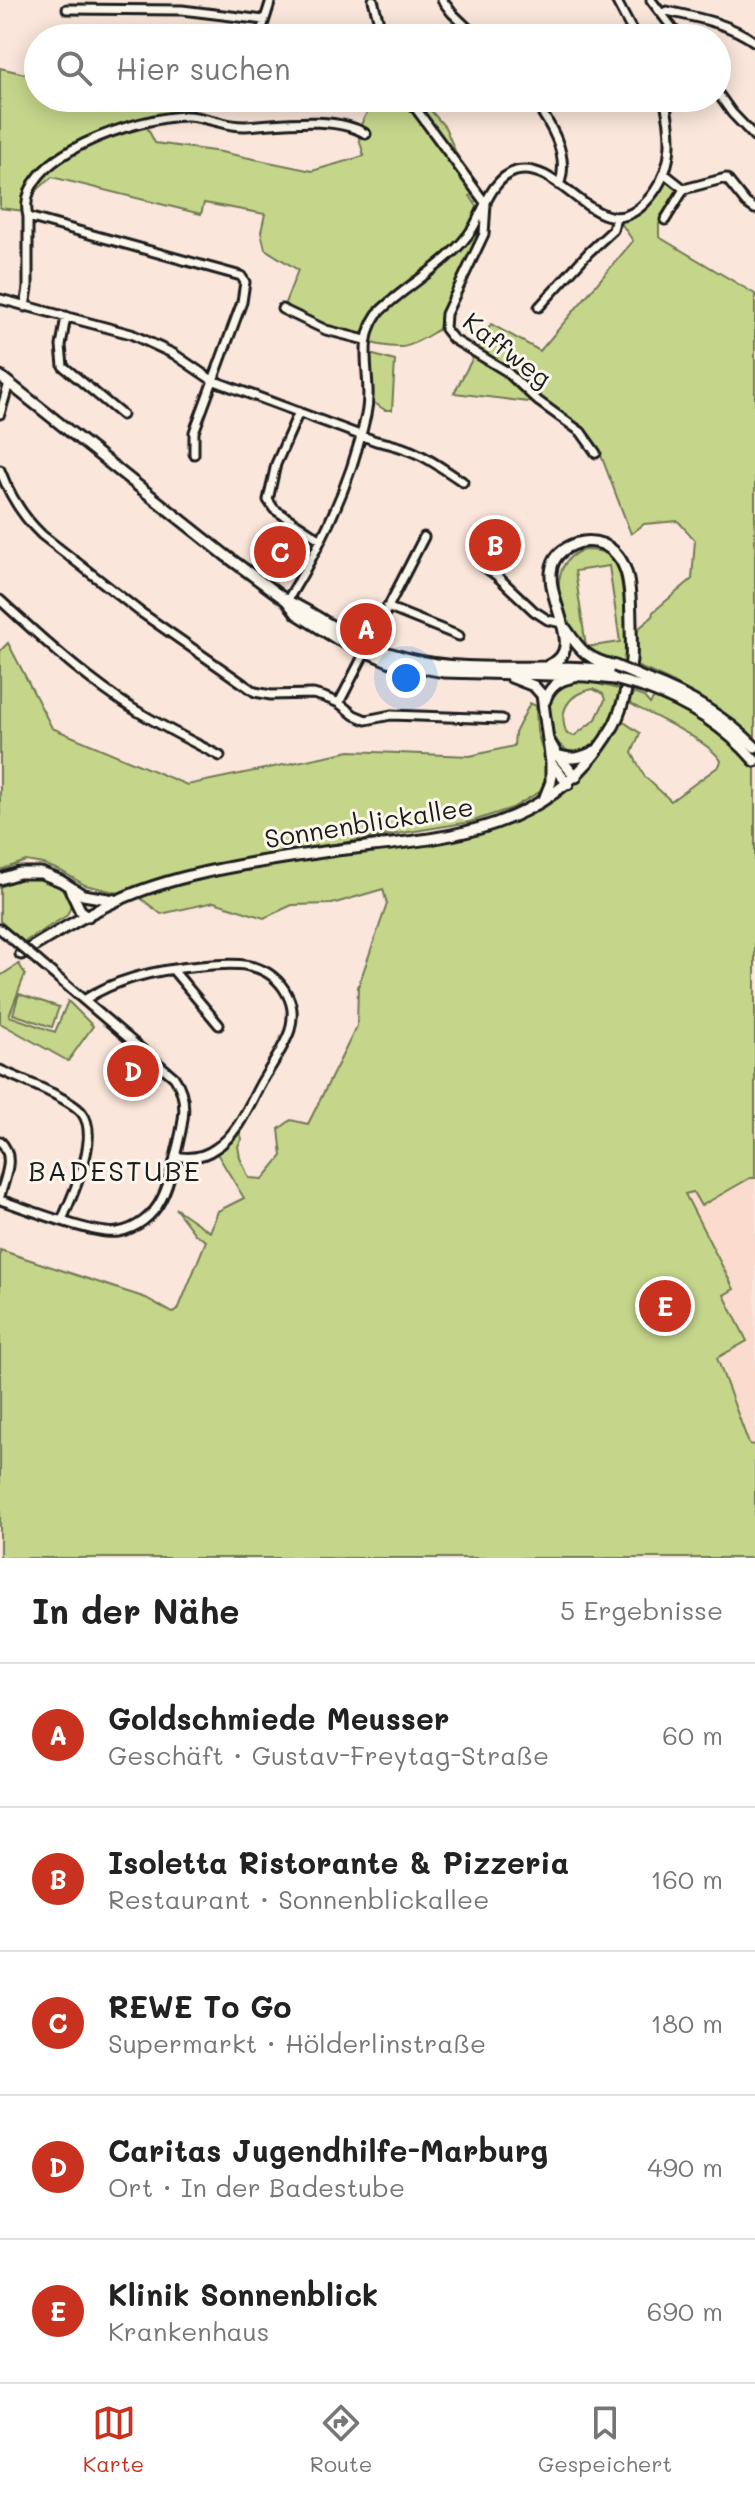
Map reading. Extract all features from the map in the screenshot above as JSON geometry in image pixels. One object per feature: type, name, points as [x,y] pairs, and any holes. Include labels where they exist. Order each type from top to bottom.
[{"type":"main road","points":[[0,376],[287,601],[297,614],[314,626],[400,664],[444,672],[586,676]]},
{"type":"main road","name":"Sonnenblickallee","points":[[21,954],[117,900],[204,873],[465,832],[510,818],[544,800],[572,780],[598,750],[617,716],[631,660],[629,584],[624,565],[613,551],[596,542],[583,542],[565,550],[556,559],[551,587],[562,623]]},
{"type":"main road","points":[[549,665],[562,659],[567,648],[562,623]]},
{"type":"main road","points":[[562,623],[582,652],[614,672],[706,709],[732,726],[755,747]]},
{"type":"main road","points":[[368,649],[451,666],[549,665],[614,672]]},
{"type":"main road","points":[[544,705],[547,693],[559,681],[614,672]]},
{"type":"main road","points":[[499,673],[534,686],[542,695],[547,738],[554,759],[572,780]]},
{"type":"main road","points":[[645,684],[708,720],[728,734],[755,761]]},
{"type":"main road","points":[[554,759],[576,759],[598,750]]},
{"type":"main road","points":[[544,800],[551,782],[554,759]]},
{"type":"main road","points":[[0,879],[19,873],[41,873],[83,895],[117,900]]},
{"type":"main road","points":[[70,889],[80,910],[88,916]]},
{"type":"main road","points":[[83,895],[87,901],[88,916]]},
{"type":"street","points":[[263,24],[271,0]]},
{"type":"street","points":[[373,0],[379,24]]},
{"type":"street","points":[[442,0],[463,24]]},
{"type":"street","points":[[616,0],[629,24]]},
{"type":"street","points":[[651,0],[670,24]]},
{"type":"street","points":[[67,9],[182,10],[264,20]]},
{"type":"street","points":[[663,13],[667,11],[724,24]]},
{"type":"street","points":[[731,27],[755,42]]},
{"type":"street","points":[[418,112],[486,204]]},
{"type":"street","points":[[542,112],[563,154],[564,167],[559,185]]},
{"type":"street","points":[[287,601],[321,540],[361,435],[368,398],[365,340],[377,314],[456,248],[472,229],[499,182],[516,172],[536,172],[585,205],[616,217],[633,211],[646,201],[665,174],[671,141],[666,112]]},
{"type":"street","points":[[731,112],[755,137]]},
{"type":"street","points":[[25,307],[28,217],[25,208],[30,188],[44,172],[88,140],[139,122],[190,116],[240,126],[296,123],[342,125],[366,134]]},
{"type":"street","points":[[665,174],[684,189]]},
{"type":"street","points":[[665,220],[684,189],[726,178],[746,203],[755,209]]},
{"type":"street","name":"Kaffweg","points":[[486,204],[484,234],[446,314],[445,329],[453,339],[506,371],[538,401],[581,432],[596,453]]},
{"type":"street","points":[[28,217],[241,276],[245,282],[242,302],[194,432],[194,454]]},
{"type":"street","points":[[539,307],[613,230],[616,217]]},
{"type":"street","points":[[0,299],[131,334],[174,354],[212,380],[361,435],[399,445],[428,457],[463,482]]},
{"type":"street","points":[[282,309],[326,330],[365,340]]},
{"type":"street","points":[[66,316],[61,346],[63,366],[122,415]]},
{"type":"street","points":[[0,414],[9,383]]},
{"type":"street","points":[[299,412],[276,464],[269,502],[274,509],[321,540]]},
{"type":"street","points":[[0,470],[13,497],[42,535],[139,611],[250,689],[266,695],[313,694],[339,703],[366,720],[391,715],[502,719]]},
{"type":"street","points":[[339,703],[424,537]]},
{"type":"street","points":[[476,554],[482,565],[534,611],[548,620],[562,623]]},
{"type":"street","points":[[0,600],[69,662],[120,700],[220,756]]},
{"type":"street","points":[[387,607],[459,636]]},
{"type":"street","points":[[0,929],[174,1077],[179,1083],[184,1106],[184,1118],[162,1200],[135,1227],[117,1233],[62,1220],[0,1198],[9,1159],[7,1149],[0,1141]]},
{"type":"street","points":[[84,1000],[98,990],[132,979],[226,963],[254,966],[271,974],[289,998],[293,1014],[288,1035],[231,1134],[208,1153],[195,1157],[175,1156]]},
{"type":"street","points":[[173,970],[219,1025]]},
{"type":"street","points":[[0,1070],[74,1106],[86,1120],[89,1137],[86,1153],[62,1220]]},
{"type":"shaded area","points":[[750,1177],[755,1178],[755,1445],[749,1444],[585,1289],[671,1200],[693,1191],[701,1206]]},
{"type":"green space","points":[[0,68],[24,74],[24,112],[191,112],[145,123],[155,143],[221,152],[312,171],[364,156],[357,131],[367,112],[432,112],[445,127],[473,193],[470,196],[484,217],[479,244],[443,313],[441,328],[402,347],[372,343],[341,333],[283,308],[298,270],[265,249],[261,232],[265,214],[204,203],[201,214],[52,177],[36,191],[27,210],[37,177],[28,187],[24,211],[0,208]]},
{"type":"green space","points":[[667,179],[680,190],[659,224],[659,237],[755,294],[755,740],[698,697],[636,666],[637,630],[692,579],[695,540],[678,521],[644,524],[631,534],[599,450],[583,429],[541,399],[537,403],[454,393],[491,324],[540,351],[633,241],[619,220],[644,209]]},
{"type":"green space","points":[[370,354],[395,361],[392,410],[385,410],[373,402]]},
{"type":"green space","points":[[588,550],[614,559],[623,593],[625,663],[594,656],[573,635],[560,602],[559,585],[562,570],[570,558]],"holes":[[[609,566],[620,642],[586,647],[575,571]]]},
{"type":"green space","points":[[8,643],[52,728],[187,785],[350,751],[470,756],[514,746],[515,733],[530,703],[536,706],[537,731],[546,764],[547,783],[541,791],[512,808],[470,822],[225,862],[119,893],[85,885],[43,864],[26,861],[0,870],[0,651]]},
{"type":"green space","points":[[586,681],[622,690],[602,735],[585,751],[574,753],[563,748],[555,738],[548,712],[550,699],[559,687]],"holes":[[[593,689],[603,694],[605,700],[596,719],[574,736],[567,734],[563,718],[567,704],[585,691]]]},
{"type":"green space","points":[[633,693],[644,697],[650,704],[654,698],[697,719],[732,745],[755,769],[755,1178],[701,1206],[693,1192],[685,1194],[734,1289],[724,1295],[747,1341],[717,1358],[749,1444],[755,1445],[755,1558],[0,1558],[0,1250],[146,1298],[173,1313],[178,1310],[206,1241],[195,1234],[175,1208],[210,1232],[218,1211],[244,1198],[216,1152],[239,1128],[242,1139],[238,1146],[240,1158],[249,1178],[263,1179],[282,1156],[279,1129],[291,1120],[308,1124],[357,1026],[358,987],[387,904],[383,889],[332,904],[292,905],[264,918],[214,902],[161,914],[139,897],[264,866],[404,848],[469,836],[500,826],[530,813],[569,788],[594,762],[622,721],[640,733],[632,753],[645,777],[671,801],[719,766],[721,761],[693,737],[629,703]]},
{"type":"green space","points":[[29,876],[45,879],[61,888],[70,900],[70,908],[66,916],[24,942],[0,921],[0,887]]},
{"type":"green space","points":[[19,964],[25,974],[9,1016],[55,1032],[68,1001],[93,1026],[68,1061],[0,1023],[0,976]]},
{"type":"green space","points":[[19,994],[59,1007],[52,1027],[13,1014]]},
{"type":"place","name":"Isoletta Ristorante & Pizzeria","points":[[495,545]]},
{"type":"place","name":"REWE To Go","points":[[280,552]]},
{"type":"place","name":"Goldschmiede Meusser","points":[[366,629]]},
{"type":"place","name":"Caritas Jugendhilfe-Marburg","points":[[133,1071]]},
{"type":"place","name":"Klinik Sonnenblick","points":[[665,1306]]},
{"type":"district","name":"BADESTUBE","points":[[115,1171]]}]
